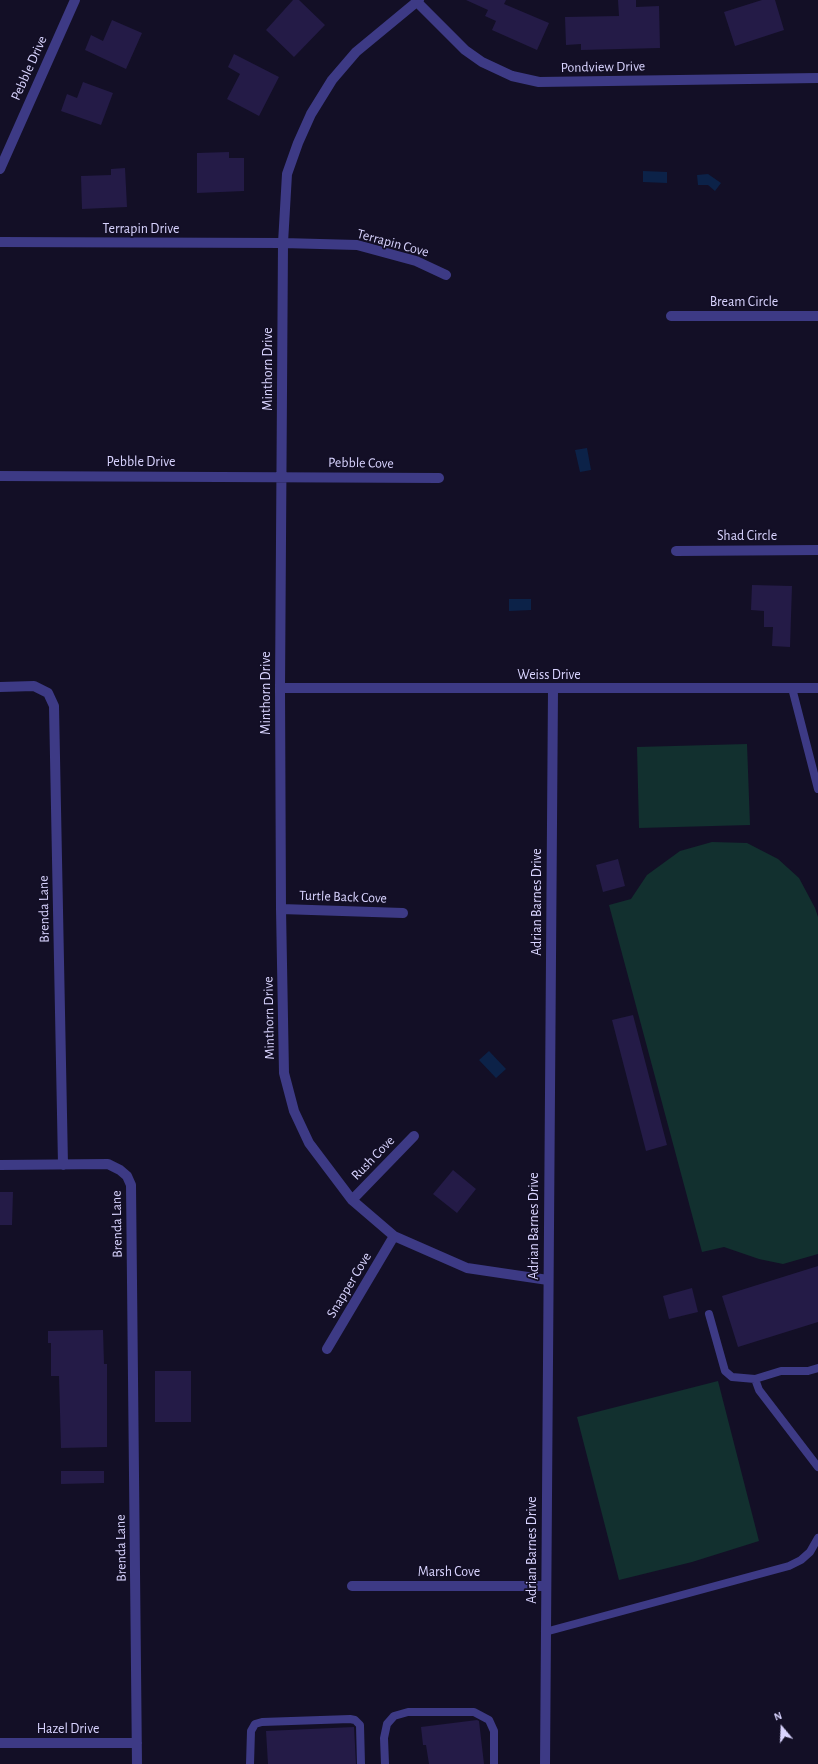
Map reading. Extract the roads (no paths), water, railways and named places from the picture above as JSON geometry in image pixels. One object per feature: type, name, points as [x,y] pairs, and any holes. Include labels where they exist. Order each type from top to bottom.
[{"type":"street","name":"Pebble Drive","points":[[0,169],[75,0]]},
{"type":"street","name":"Pondview Drive","points":[[418,1],[465,50],[482,62],[512,76],[539,82],[818,78]]},
{"type":"street","name":"Minthorn Drive","points":[[418,1],[356,52],[332,80],[311,114],[298,143],[288,174],[282,243],[280,688],[281,909],[284,1073],[294,1111],[309,1143],[352,1200],[394,1236],[467,1268],[548,1280]]},
{"type":"street","name":"Terrapin Drive","points":[[0,242],[282,243]]},
{"type":"street","name":"Terrapin Cove","points":[[282,243],[357,245],[416,261],[446,275]]},
{"type":"street","name":"Bream Circle","points":[[670,316],[818,316]]},
{"type":"street","name":"Pebble Drive","points":[[0,476],[282,476]]},
{"type":"street","name":"Pebble Cove","points":[[282,476],[439,478]]},
{"type":"street","name":"Shad Circle","points":[[676,551],[818,550]]},
{"type":"street","name":"Brenda Lane","points":[[0,687],[34,686],[48,693],[54,706],[63,1165],[108,1164],[120,1170],[126,1176],[131,1185],[137,1764]]},
{"type":"street","name":"Weiss Drive","points":[[280,688],[818,688]]},
{"type":"street","name":"Adrian Barnes Drive","points":[[545,1764],[545,1586],[553,689]]},
{"type":"street","name":"Turtle Back Cove","points":[[281,909],[403,913]]},
{"type":"street","name":"Rush Cove","points":[[352,1200],[414,1136]]},
{"type":"street","points":[[0,1165],[63,1165]]},
{"type":"street","name":"Snapper Cove","points":[[327,1349],[394,1236]]},
{"type":"street","name":"Marsh Cove","points":[[352,1586],[545,1586]]},
{"type":"street","name":"Hazel Drive","points":[[0,1743],[137,1743]]},
{"type":"lane","points":[[792,688],[818,789]]},
{"type":"lane","points":[[709,1314],[725,1372],[732,1377],[755,1379],[781,1371],[808,1371],[818,1368]]},
{"type":"lane","points":[[755,1379],[759,1390],[818,1467]]},
{"type":"lane","points":[[545,1632],[789,1566],[801,1560],[810,1552],[818,1538]]},
{"type":"lane","points":[[385,1764],[384,1738],[387,1724],[394,1716],[408,1712],[474,1712],[489,1720],[494,1731],[494,1764]]},
{"type":"lane","points":[[250,1764],[251,1731],[255,1724],[262,1722],[350,1720],[355,1720],[360,1725],[361,1764]]},
{"type":"water","points":[[643,171],[667,172],[667,183],[643,182]]},
{"type":"water","points":[[708,174],[721,183],[715,191],[708,185],[698,185],[697,175]]},
{"type":"water","points":[[587,448],[591,470],[580,472],[575,450]]},
{"type":"water","points":[[509,599],[531,599],[531,610],[509,611]]},
{"type":"water","points":[[489,1051],[506,1069],[496,1078],[479,1060]]}]
